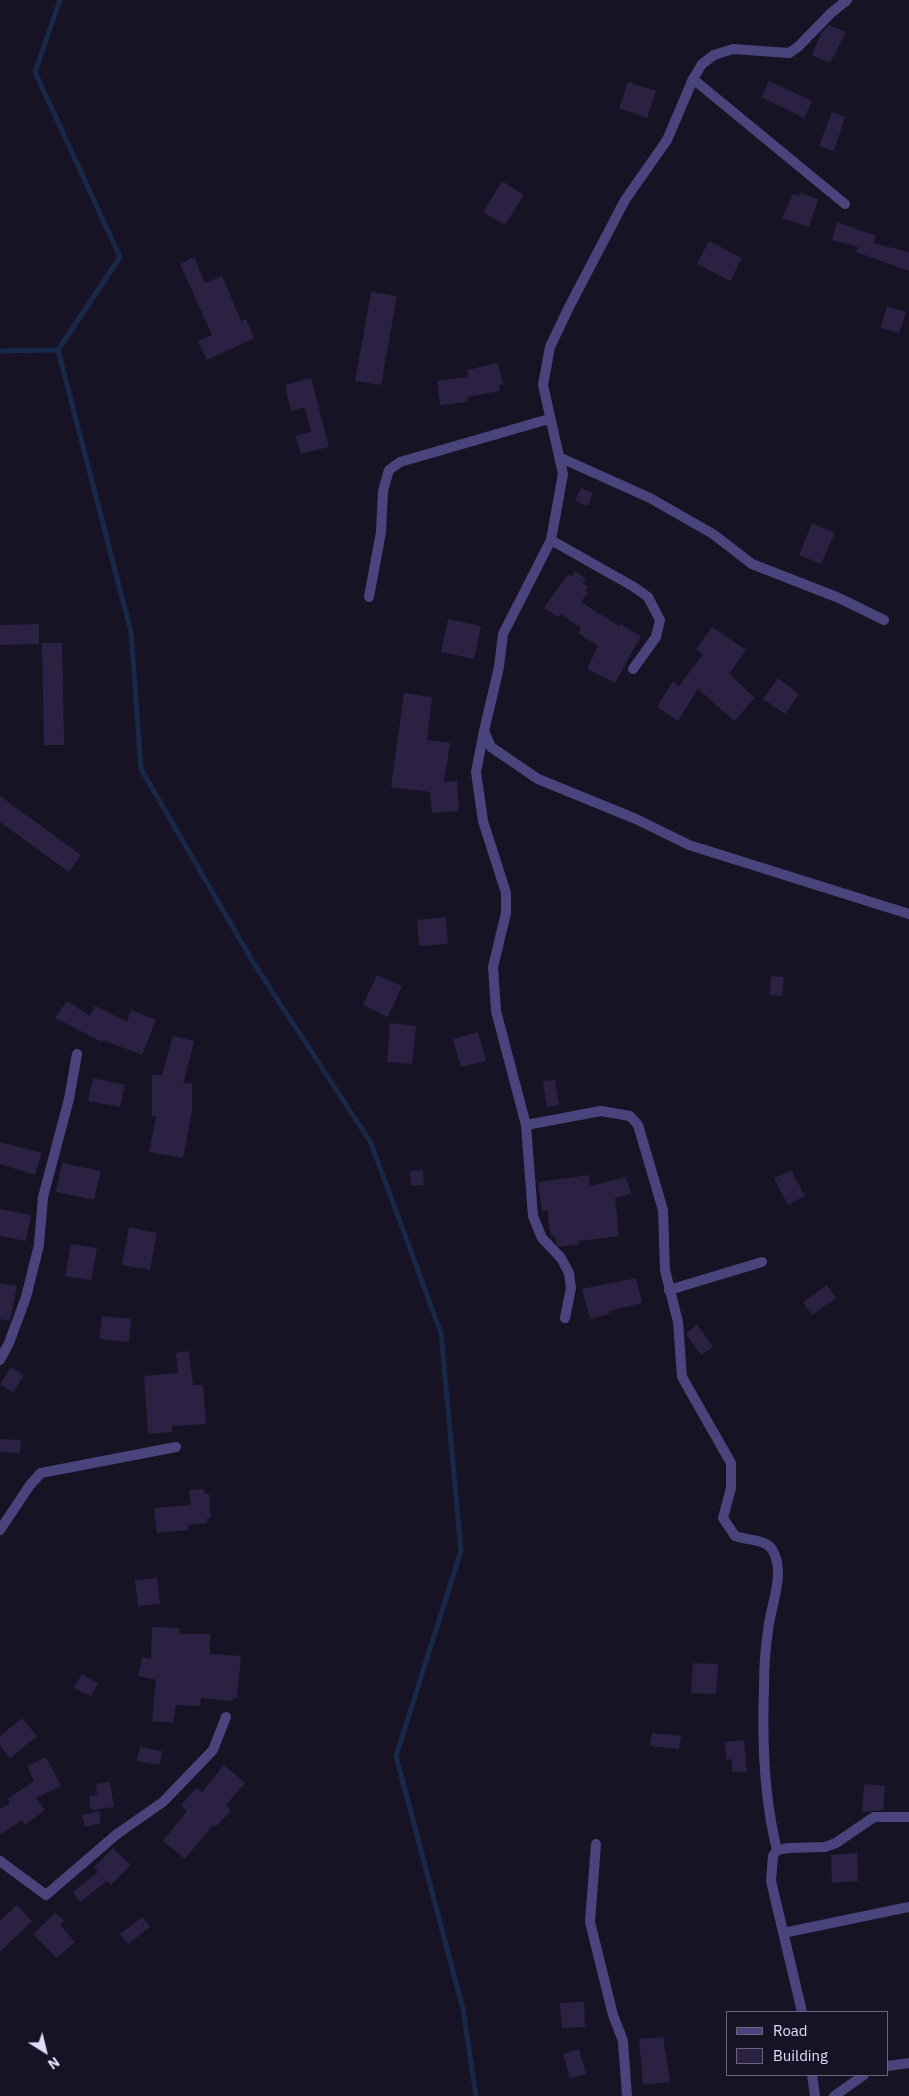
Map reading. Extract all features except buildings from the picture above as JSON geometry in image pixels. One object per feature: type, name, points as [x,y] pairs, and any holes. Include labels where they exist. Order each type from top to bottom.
[{"type":"street","points":[[565,1318],[571,1288],[569,1273],[562,1258],[542,1238],[533,1216],[526,1125],[496,1011],[492,967],[506,913],[506,893],[483,821],[476,772],[503,634],[551,540],[563,474],[561,458],[549,419],[543,386],[550,347],[625,200],[667,140],[693,79],[702,64],[714,55],[734,49],[789,53],[798,47],[831,13],[847,0]]},
{"type":"street","points":[[693,79],[845,204]]},
{"type":"street","points":[[369,597],[381,532],[383,491],[389,470],[400,462],[549,419]]},
{"type":"street","points":[[561,458],[650,498],[713,534],[752,564],[839,598],[884,620]]},
{"type":"street","points":[[551,540],[634,587],[648,597],[660,620],[656,637],[633,669]]},
{"type":"street","points":[[484,731],[491,747],[538,779],[636,818],[689,845],[909,914]]},
{"type":"street","points":[[0,1360],[26,1297],[39,1245],[43,1197],[67,1108],[78,1054]]},
{"type":"street","points":[[526,1125],[601,1111],[630,1116],[638,1125],[644,1138],[663,1210],[665,1270],[678,1322],[682,1377],[731,1463],[731,1488],[723,1518],[735,1536],[766,1543],[773,1550],[779,1565],[768,1631],[764,1688],[765,1752],[770,1821],[777,1850]]},
{"type":"street","points":[[669,1290],[762,1262]]},
{"type":"street","points":[[0,1530],[30,1485],[41,1473],[176,1447]]},
{"type":"street","points":[[0,1861],[46,1895],[117,1834],[163,1802],[213,1750],[226,1717]]},
{"type":"street","points":[[802,2011],[771,1881],[773,1856],[777,1850],[825,1847],[836,1843],[874,1817],[909,1817]]},
{"type":"street","points":[[596,1844],[590,1922],[613,2015],[623,2041],[627,2096]]},
{"type":"street","points":[[783,1933],[909,1908]]},
{"type":"street","points":[[889,2066],[909,2063]]},
{"type":"street","points":[[812,2076],[815,2096]]},
{"type":"street","points":[[834,2096],[863,2076]]},
{"type":"waterway","points":[[60,0],[35,72],[120,257],[58,350],[131,632],[141,769],[253,962],[371,1143],[441,1333],[461,1551],[396,1756],[463,2009],[476,2096]]},
{"type":"waterway","points":[[0,351],[58,350]]}]
